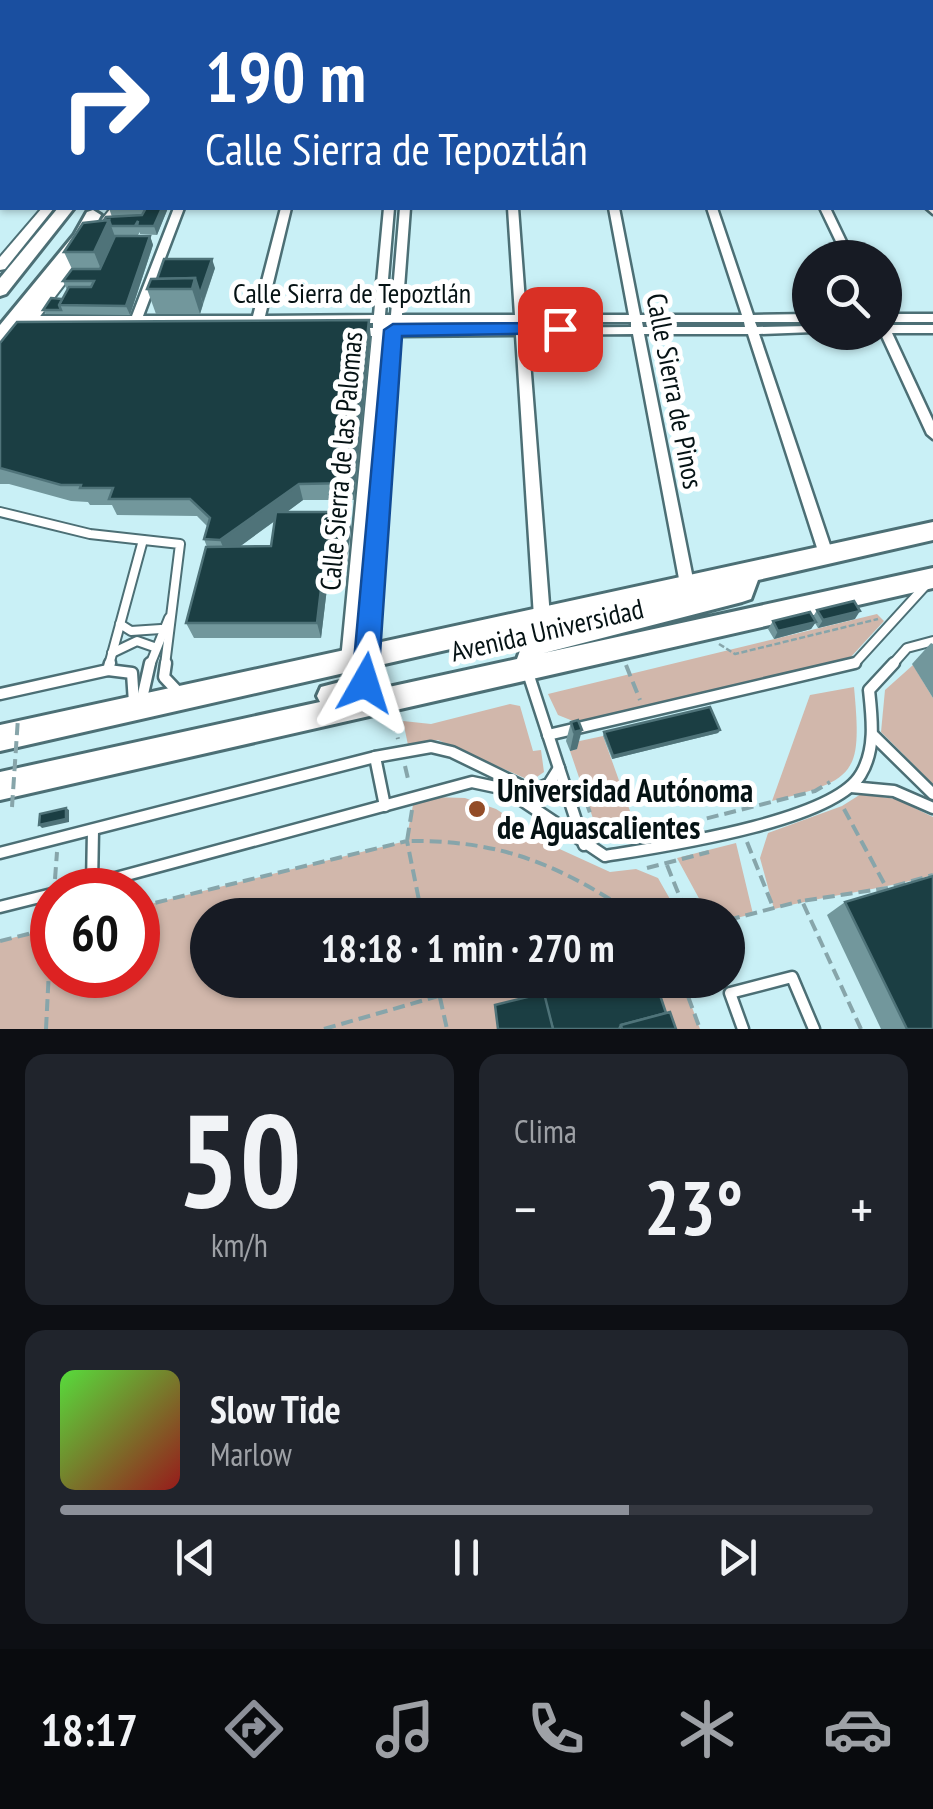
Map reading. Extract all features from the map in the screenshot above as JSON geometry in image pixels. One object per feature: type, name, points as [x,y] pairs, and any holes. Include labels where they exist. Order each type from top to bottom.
[{"type":"main road","points":[[0,290],[64,210]]},
{"type":"main road","points":[[11,328],[98,210]]},
{"type":"main road","name":"Avenida Universidad","points":[[0,738],[933,531]]},
{"type":"main road","points":[[527,668],[528,653],[535,642],[742,592],[750,570]]},
{"type":"main road","name":"Avenida Universidad","points":[[6,796],[208,740],[933,578]]},
{"type":"main road","points":[[208,740],[217,727],[237,717],[361,688],[365,683],[359,658]]},
{"type":"street","points":[[0,266],[46,210]]},
{"type":"street","points":[[0,358],[11,328],[115,210]]},
{"type":"street","points":[[136,319],[178,210]]},
{"type":"street","points":[[255,334],[286,210]]},
{"type":"street","name":"Calle Sierra de las Palomas","points":[[359,658],[378,324],[389,210]]},
{"type":"street","name":"Calle Sierra de las Palomas","points":[[359,658],[405,210]]},
{"type":"street","points":[[513,210],[542,617]]},
{"type":"street","name":"Calle Sierra de Pinos","points":[[614,210],[687,584]]},
{"type":"street","points":[[713,210],[826,554]]},
{"type":"street","points":[[826,210],[840,240]]},
{"type":"street","points":[[902,318],[933,318]]},
{"type":"street","name":"Calle Sierra de Tepoztlán","points":[[11,328],[136,319],[378,324],[751,324],[792,328]]},
{"type":"street","name":"Calle Sierra de Tepoztlán","points":[[751,324],[792,320]]},
{"type":"street","name":"Calle Sierra de Tepoztlán","points":[[11,328],[255,334],[378,324]]},
{"type":"street","points":[[902,330],[933,329]]},
{"type":"street","points":[[894,350],[933,434]]},
{"type":"lane","points":[[0,512],[90,534],[174,540],[182,549],[169,618],[164,677],[183,697]]},
{"type":"lane","points":[[108,670],[143,540]]},
{"type":"lane","points":[[548,736],[856,663],[933,578]]},
{"type":"lane","points":[[137,707],[154,647],[169,618]]},
{"type":"lane","points":[[120,624],[131,631],[161,629]]},
{"type":"lane","points":[[112,653],[137,641],[154,647]]},
{"type":"lane","points":[[155,868],[472,782],[505,789],[605,856],[758,824],[826,803],[851,787],[865,765],[873,736],[870,690],[907,648],[933,641]]},
{"type":"lane","points":[[527,668],[584,844]]},
{"type":"lane","points":[[0,694],[108,670],[132,674],[137,707]]},
{"type":"lane","points":[[873,736],[933,794]]},
{"type":"lane","points":[[0,854],[431,746],[452,752],[532,791],[549,784],[559,768]]},
{"type":"lane","points":[[375,757],[385,806]]},
{"type":"lane","points":[[851,787],[893,789],[933,808]]},
{"type":"lane","points":[[92,868],[93,830]]},
{"type":"lane","points":[[0,907],[30,899]]},
{"type":"lane","points":[[743,1029],[730,994],[792,977],[814,1029]]},
{"type":"path","points":[[696,630],[736,654],[899,614]]},
{"type":"path","points":[[6,796],[18,718]]},
{"type":"path","points":[[393,720],[412,797],[406,841],[418,898]]},
{"type":"path","points":[[575,772],[598,836]]},
{"type":"path","points":[[630,838],[815,790],[830,782]]},
{"type":"path","points":[[160,902],[406,841],[451,839],[504,845],[570,871],[610,898]]},
{"type":"path","points":[[55,868],[57,840]]},
{"type":"path","points":[[747,842],[774,909]]},
{"type":"path","points":[[667,863],[680,898]]},
{"type":"path","points":[[745,916],[933,876]]},
{"type":"path","points":[[802,901],[861,1029]]},
{"type":"path","points":[[0,941],[30,934]]},
{"type":"path","points":[[46,1029],[48,998]]},
{"type":"path","points":[[324,1029],[427,998]]},
{"type":"path","points":[[441,998],[447,1029]]},
{"type":"path","points":[[689,998],[700,1029]]},
{"type":"shaded area","points":[[877,614],[884,621],[849,659],[578,723],[558,715],[548,694]]},
{"type":"shaded area","points":[[913,665],[933,698],[933,784],[881,732],[885,690]]},
{"type":"shaded area","points":[[854,687],[857,739],[848,769],[822,787],[772,801],[810,695]]},
{"type":"shaded area","points":[[510,704],[520,706],[533,751],[541,750],[544,772],[531,781],[438,740],[408,745],[403,721],[431,724]]},
{"type":"shaded area","points":[[603,736],[639,836],[613,838],[598,833],[570,751],[577,749],[575,742]]},
{"type":"shaded area","points":[[861,794],[896,799],[933,817],[933,875],[774,909],[760,858],[768,833],[842,806]]},
{"type":"shaded area","points":[[432,797],[465,798],[496,809],[553,846],[610,872],[636,869],[658,878],[669,898],[190,898],[190,998],[689,998],[700,1029],[0,1029],[0,941],[30,934],[30,998],[160,998],[160,902],[406,841],[413,805]]},
{"type":"shaded area","points":[[736,843],[753,914],[745,916],[745,898],[699,898],[677,858]]},
{"type":"building","points":[[145,210],[161,210],[154,226],[137,226],[138,221],[135,226],[111,226],[109,220],[104,220],[106,217],[142,215]]},
{"type":"building","points":[[109,220],[94,252],[64,252],[83,223]]},
{"type":"building","points":[[115,236],[150,236],[126,306],[59,305],[69,287],[91,287],[94,281],[63,281],[72,269],[100,269]]},
{"type":"building","points":[[164,259],[212,259],[200,294],[195,278],[157,279]]},
{"type":"building","points":[[195,278],[192,289],[147,289],[151,279]]},
{"type":"building","points":[[51,298],[62,299],[61,310],[43,310]]},
{"type":"building","points":[[369,320],[351,483],[299,484],[220,540],[204,539],[210,518],[190,499],[109,499],[113,488],[61,485],[0,468],[0,343],[17,322]]},
{"type":"building","points":[[276,512],[348,512],[344,547],[326,547],[317,623],[186,623],[206,547],[271,546]]},
{"type":"building","points":[[854,601],[860,611],[823,620],[817,610]]},
{"type":"building","points":[[810,612],[816,622],[778,631],[773,621]]},
{"type":"building","points":[[710,707],[720,730],[613,756],[604,732]]},
{"type":"building","points":[[578,720],[582,730],[574,732],[571,722]]},
{"type":"building","points":[[66,808],[66,819],[39,825],[40,814]]},
{"type":"building","points":[[933,876],[933,1029],[907,1029],[845,902]]},
{"type":"building","points":[[544,998],[661,998],[666,1013],[621,1025],[619,1029],[553,1029]]},
{"type":"building","points":[[545,998],[553,1029],[498,1029],[495,1005]]},
{"type":"building","points":[[670,1012],[676,1029],[622,1029],[621,1025]]},
{"type":"place","name":"Universidad Autónoma de Aguascalientes","points":[[477,809]]},
{"type":"route","points":[[365,683],[393,330],[560,329]]}]
